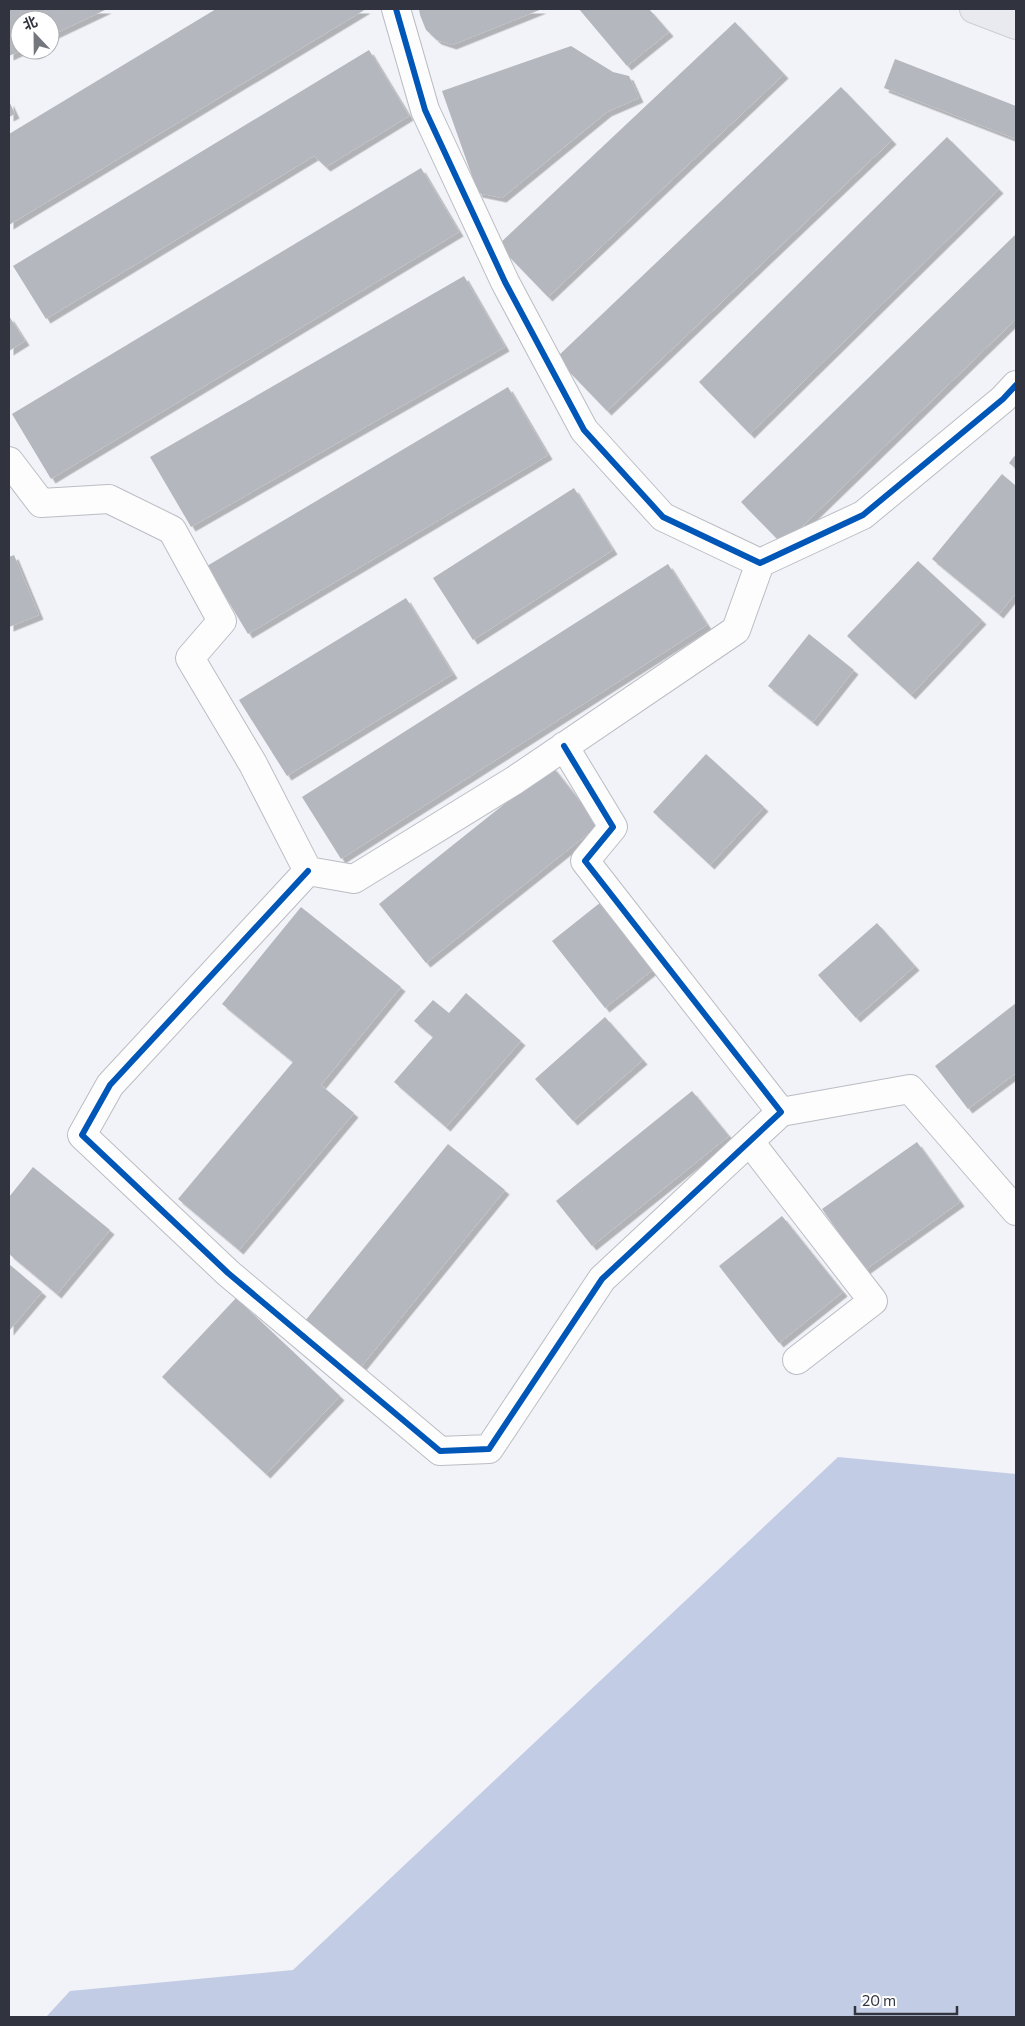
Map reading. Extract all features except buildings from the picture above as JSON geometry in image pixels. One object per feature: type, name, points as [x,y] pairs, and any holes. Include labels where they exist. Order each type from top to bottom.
[{"type":"main road","points":[[974,9],[1016,25]]},
{"type":"street","points":[[396,9],[425,110],[505,282],[584,430],[663,517],[760,563]]},
{"type":"street","points":[[308,871],[354,878],[515,780],[736,630],[760,563],[863,515],[1016,385]]},
{"type":"street","points":[[9,461],[41,502],[109,499],[172,530],[222,621],[190,658],[253,764],[308,871]]},
{"type":"street","points":[[564,746],[613,827],[585,861],[782,1112]]},
{"type":"street","points":[[308,871],[110,1085],[82,1135],[228,1273],[440,1451],[489,1449],[602,1279],[782,1112],[910,1089],[1016,1211]]},
{"type":"street","points":[[750,1142],[873,1301],[797,1360]]},
{"type":"shaded area","points":[[838,1457],[1016,1474],[1016,2017],[46,2017],[70,1991],[293,1970]]},
{"type":"cycle path","points":[[396,9],[425,110],[505,282],[584,430],[663,517],[760,563],[863,515],[1003,399],[1016,385]]},
{"type":"cycle path","points":[[308,871],[110,1085],[82,1135],[228,1273],[440,1451],[489,1449],[602,1279],[781,1112],[585,861],[613,827],[564,746]]}]
